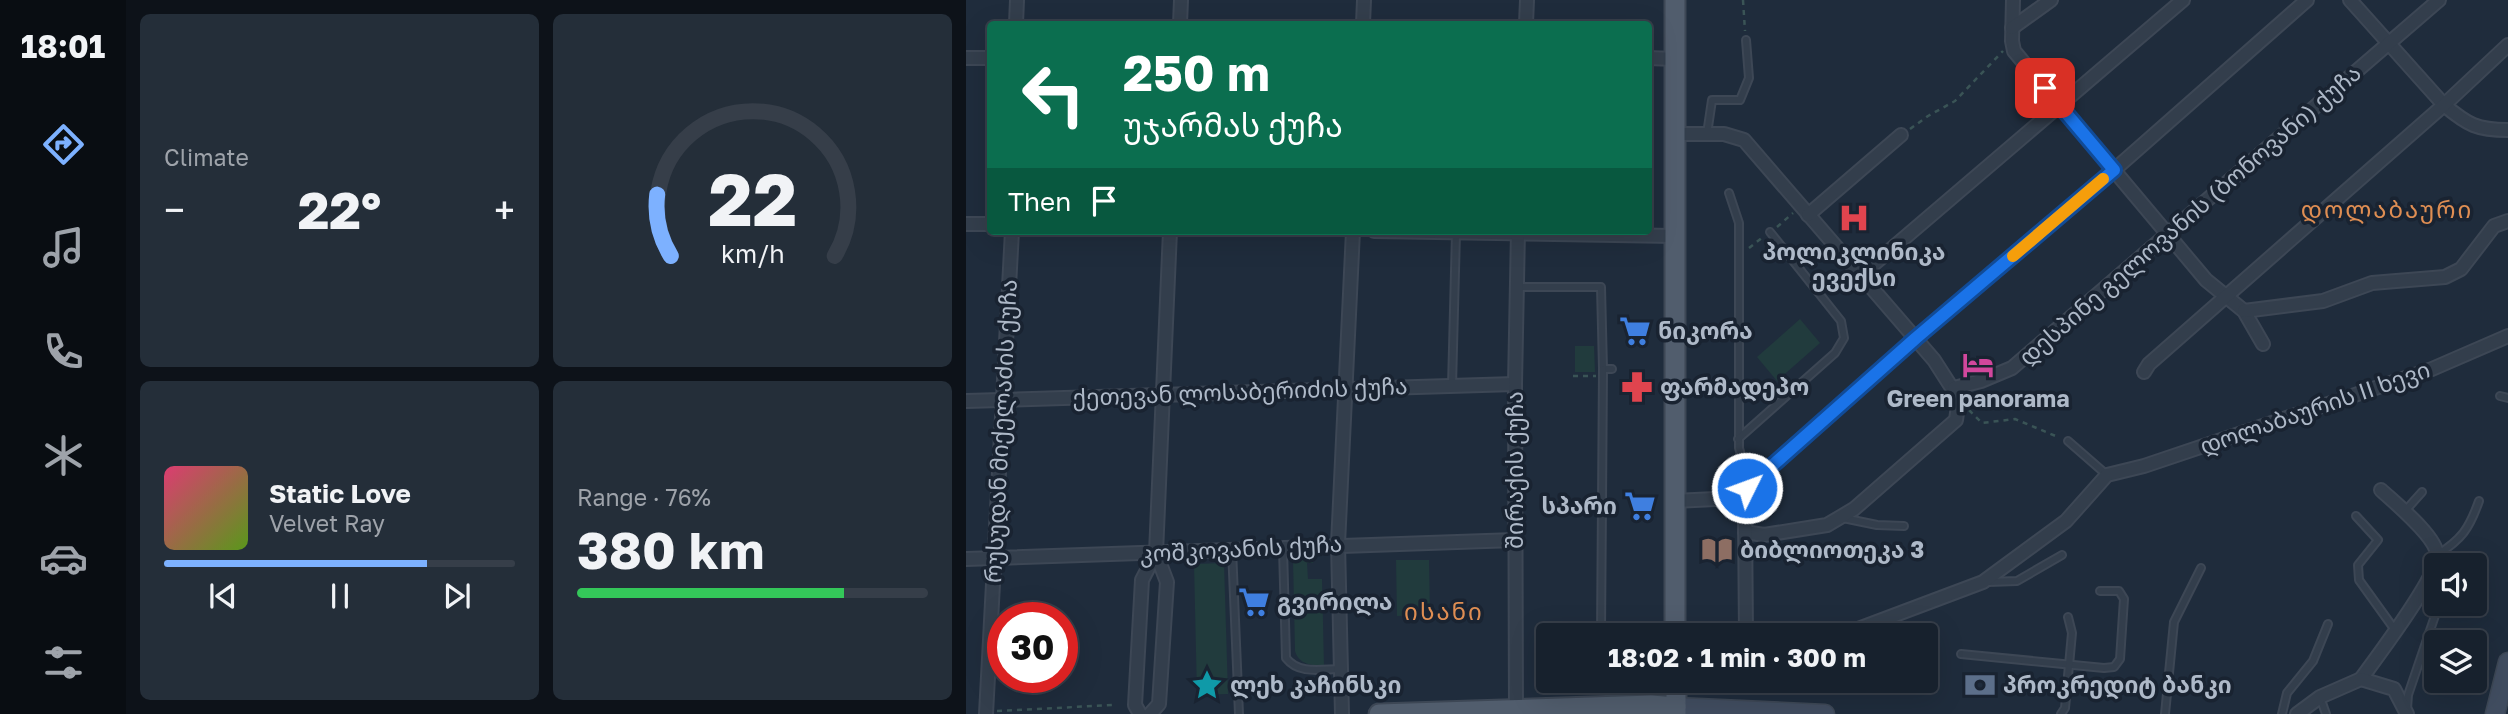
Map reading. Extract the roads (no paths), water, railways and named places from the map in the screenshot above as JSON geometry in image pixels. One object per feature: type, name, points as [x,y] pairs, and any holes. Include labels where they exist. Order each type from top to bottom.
[{"type":"main road","points":[[1675,0],[1675,623]]},
{"type":"main road","points":[[2496,714],[2508,662]]},
{"type":"main road","points":[[1379,714],[1651,705],[1676,710],[1825,714]]},
{"type":"street","points":[[1016,21],[1017,0]]},
{"type":"street","points":[[1180,21],[1181,0]]},
{"type":"street","points":[[1363,21],[1364,0]]},
{"type":"street","points":[[1526,21],[1527,0]]},
{"type":"street","points":[[2013,0],[2014,51],[2206,280],[2244,311],[2263,344]]},
{"type":"street","points":[[2012,35],[2051,0]]},
{"type":"street","points":[[1861,275],[2183,0]]},
{"type":"street","points":[[1674,501],[1737,498],[1916,338],[2114,170],[2307,0]]},
{"type":"street","points":[[2350,0],[2444,105],[2460,119],[2483,130],[2508,130]]},
{"type":"street","name":"დესპინე გელოვანის (ბონოვანი) ქუჩა","points":[[1956,393],[2012,368],[2439,0]]},
{"type":"street","points":[[2144,372],[2149,364],[2444,105],[2508,45]]},
{"type":"street","points":[[966,58],[987,58]]},
{"type":"street","points":[[1652,58],[1675,59]]},
{"type":"street","points":[[1674,134],[1724,134],[1744,140],[1916,338],[1956,393],[1956,420],[1854,509],[1828,525],[1765,535],[1745,532]]},
{"type":"street","points":[[1808,215],[1901,135]]},
{"type":"street","points":[[2244,311],[2323,301],[2372,283],[2445,277],[2461,270],[2494,226],[2508,220]]},
{"type":"street","points":[[966,224],[987,224]]},
{"type":"street","name":"რუსუდან მიქელაძის ქუჩა","points":[[986,713],[1012,235]]},
{"type":"street","points":[[1150,714],[1159,704],[1167,582],[1156,553],[1170,235]]},
{"type":"street","points":[[1342,714],[1338,544],[1353,235]]},
{"type":"street","name":"შირაქის ქუჩა","points":[[1516,710],[1515,384],[1518,235]]},
{"type":"street","points":[[1635,235],[1674,236]]},
{"type":"street","name":"დოლაბაურის II ხევი","points":[[2113,474],[2432,369],[2508,336]]},
{"type":"street","name":"ქეთევან ლოსაბერიძის ქუჩა","points":[[966,401],[1515,384]]},
{"type":"street","points":[[1874,623],[1983,582],[2066,521],[2113,474]]},
{"type":"street","points":[[2381,490],[2431,539],[2436,553]]},
{"type":"street","points":[[1737,498],[1745,517],[1746,623]]},
{"type":"street","name":"კოშკოვანის ქუჩა","points":[[966,559],[1338,544],[1515,540]]},
{"type":"street","points":[[1140,714],[1135,705],[1142,580],[1156,553]]},
{"type":"street","points":[[2297,714],[2319,697],[2361,679],[2396,631],[2424,585]]},
{"type":"street","points":[[2361,679],[2393,688],[2407,712]]},
{"type":"lane","points":[[1707,134],[1712,100],[1740,100],[1749,78],[1746,40]]},
{"type":"lane","points":[[1729,193],[1739,223],[1738,439],[1741,455],[1758,479]]},
{"type":"lane","points":[[1738,439],[1835,353],[1844,338],[1842,321],[1770,232]]},
{"type":"lane","points":[[1452,386],[1456,235]]},
{"type":"lane","points":[[1516,287],[1601,287],[1601,623]]},
{"type":"lane","points":[[1603,369],[1612,369]]},
{"type":"lane","points":[[2068,441],[2113,474]]},
{"type":"lane","points":[[2404,513],[2422,492]]},
{"type":"lane","points":[[2440,553],[2455,543],[2470,527],[2479,501]]},
{"type":"lane","points":[[2356,516],[2378,540],[2358,565],[2359,580],[2396,631]]},
{"type":"lane","points":[[1841,517],[1877,525],[1904,526]]},
{"type":"lane","points":[[1283,547],[1286,658],[1292,666],[1301,670],[1341,669]]},
{"type":"lane","points":[[1232,549],[1239,714]]},
{"type":"lane","points":[[1983,582],[2017,582],[2062,555]]},
{"type":"lane","points":[[2165,714],[2174,622],[2200,568]]},
{"type":"lane","points":[[1961,654],[2114,667],[2120,659],[2124,599],[2119,592],[2100,591]]},
{"type":"lane","points":[[2407,712],[2408,695],[2435,616]]},
{"type":"lane","points":[[2061,714],[2065,708],[2070,665],[2072,633],[2068,617]]},
{"type":"lane","points":[[2282,714],[2287,692],[2313,662],[2328,624]]},
{"type":"lane","points":[[2319,697],[2326,714]]},
{"type":"place","name":"პოლიკლინიკა ევექსი","points":[[1854,218]]},
{"type":"place","name":"ნიკორა","points":[[1635,331]]},
{"type":"place","name":"Green panorama","points":[[1978,365]]},
{"type":"place","name":"ფარმადეპო","points":[[1637,387]]},
{"type":"place","name":"სპარი","points":[[1640,506]]},
{"type":"place","name":"ბიბლიოთეკა 3","points":[[1717,550]]},
{"type":"place","name":"გვირილა","points":[[1254,602]]},
{"type":"place","name":"ლეხ კაჩინსკი","points":[[1207,685]]},
{"type":"place","name":"პროკრედიტ ბანკი","points":[[1980,685]]},
{"type":"district","name":"დოლაბაური","points":[[2387,210]]},
{"type":"district","name":"ისანი","points":[[1444,612]]}]
